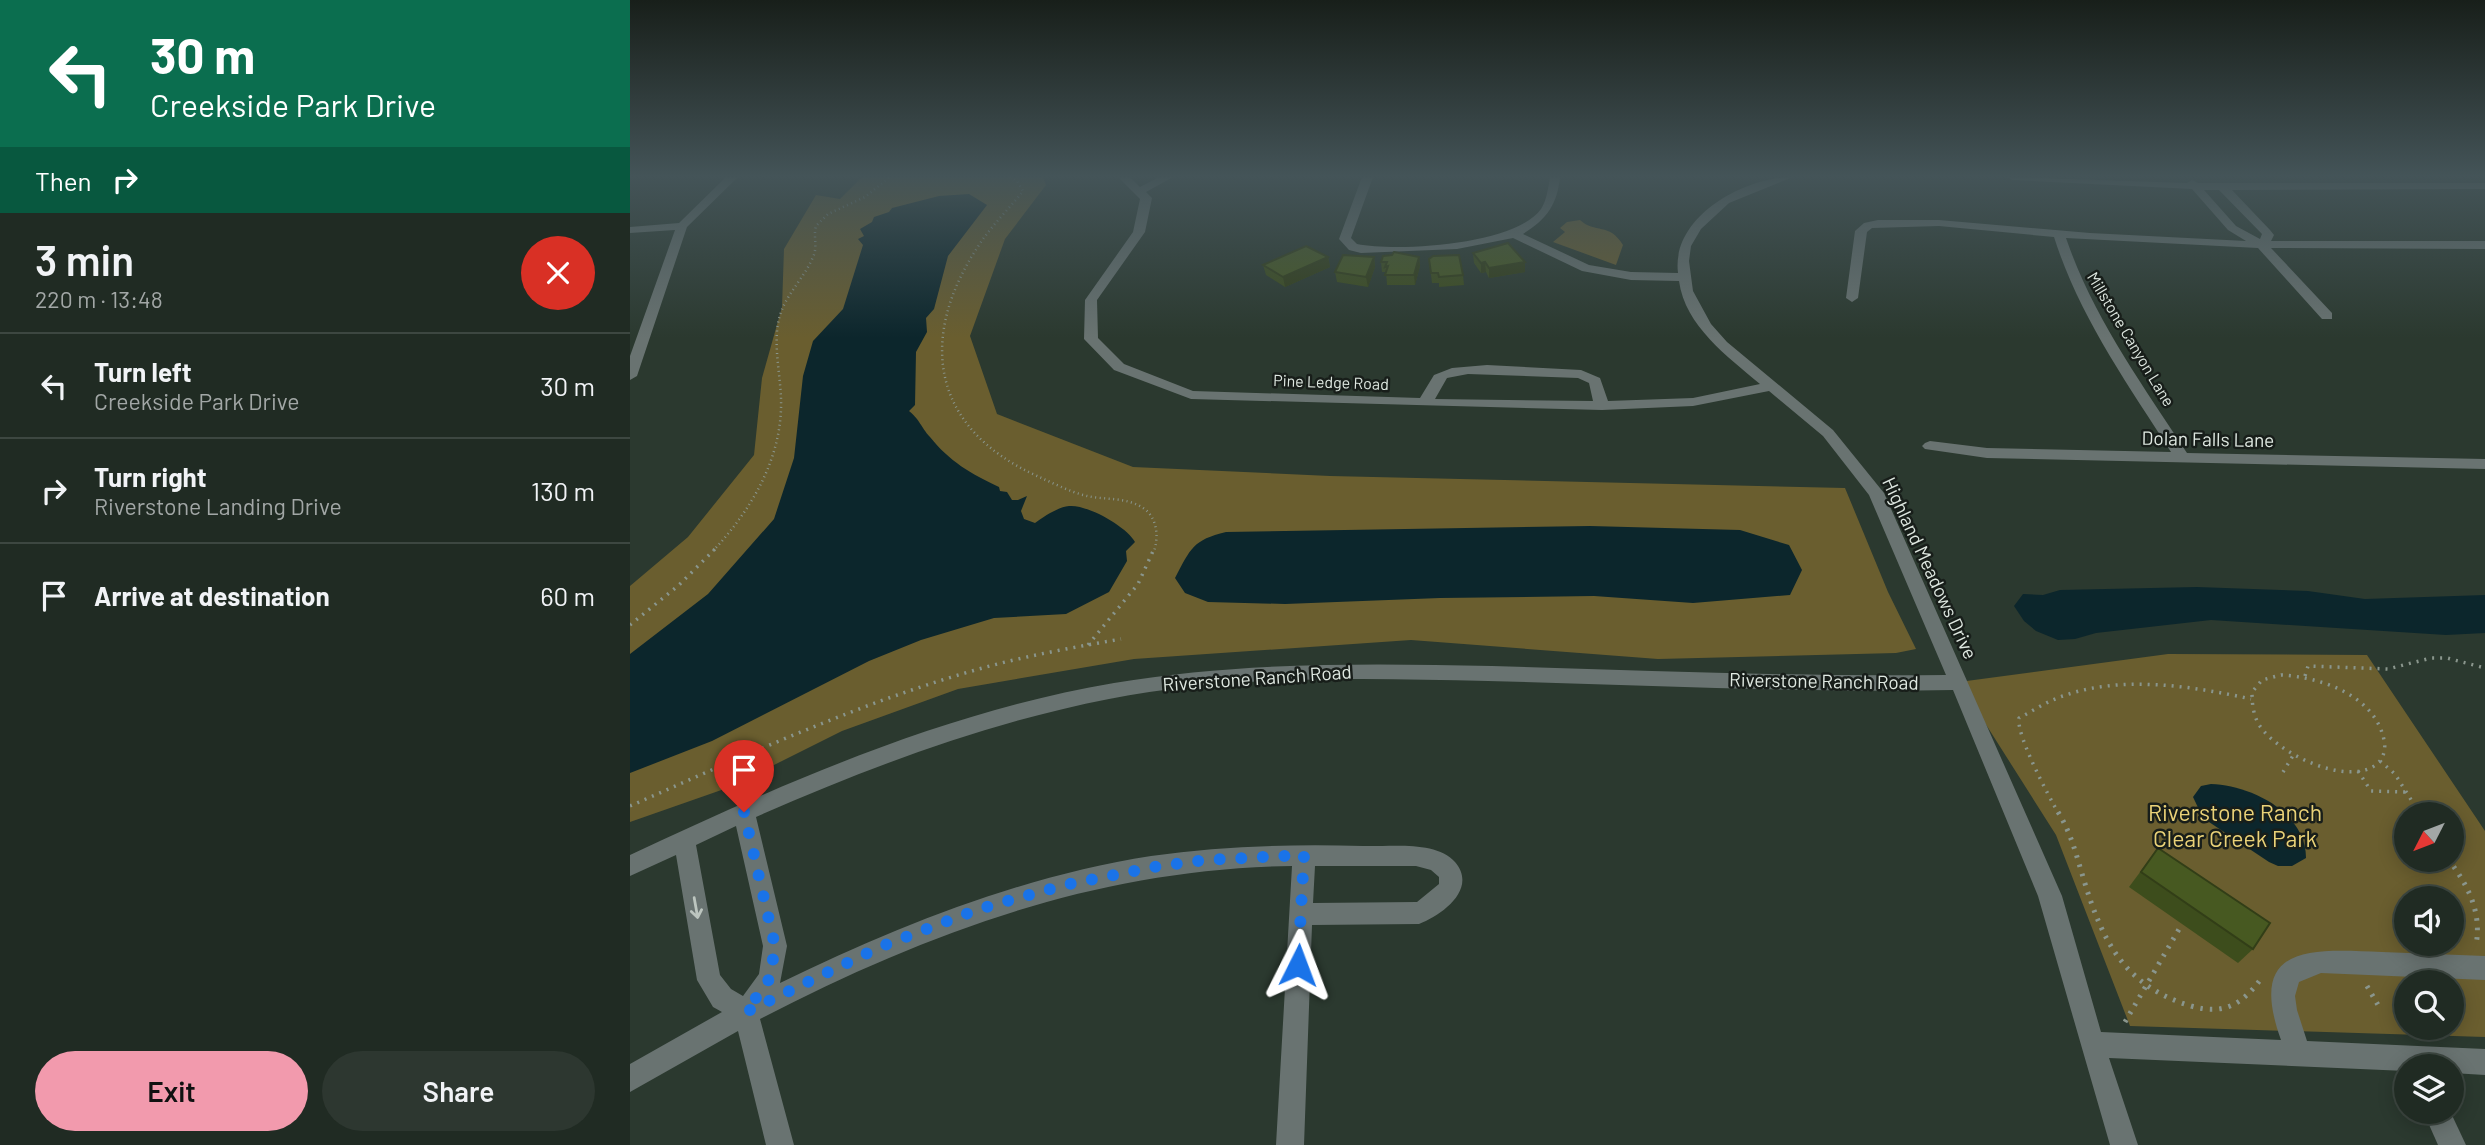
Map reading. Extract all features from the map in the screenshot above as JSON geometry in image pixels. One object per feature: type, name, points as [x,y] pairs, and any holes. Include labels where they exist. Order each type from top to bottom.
[{"type":"street","points":[[630,376],[635,346],[680,230]]},
{"type":"street","name":"Pine Ledge Road","points":[[1139,230],[1091,300],[1091,339],[1119,367],[1191,394],[1426,403],[1602,406],[1693,402],[1772,386]]},
{"type":"street","points":[[1348,230],[1345,239],[1353,247],[1447,249],[1491,242],[1520,230]]},
{"type":"street","name":"Highland Meadows Drive","points":[[1694,230],[1685,247],[1684,277],[1693,308],[1704,326],[1722,345],[1828,433],[1876,493],[2050,897],[2102,1045],[2124,1145]]},
{"type":"street","points":[[1852,298],[1860,235],[1864,230]]},
{"type":"street","points":[[2019,230],[2262,245],[2485,244]]},
{"type":"street","points":[[2236,230],[2262,245],[2327,317]]},
{"type":"street","points":[[2262,245],[2268,235],[2265,230]]},
{"type":"street","points":[[1514,234],[1586,268],[1631,276],[1684,277]]},
{"type":"street","name":"Millstone Canyon Lane","points":[[2059,234],[2067,261],[2087,304],[2182,457]]},
{"type":"street","points":[[1426,403],[1436,380],[1446,373],[1467,370],[1581,374],[1595,381],[1602,406]]},
{"type":"street","name":"Dolan Falls Lane","points":[[1930,446],[1987,453],[2485,464]]},
{"type":"street","name":"Riverstone Ranch Road","points":[[630,866],[744,812],[891,752],[962,727],[1043,705],[1112,691],[1201,678],[1301,671],[1855,684],[1959,682]]},
{"type":"street","points":[[744,812],[775,946],[770,978],[746,1012]]},
{"type":"street","points":[[684,840],[709,980],[722,998],[746,1012],[780,1145]]},
{"type":"street","points":[[1290,1145],[1304,855]]},
{"type":"street","points":[[630,1079],[746,1012],[880,947],[979,909],[1065,885],[1205,860],[1304,855],[1425,858],[1445,869],[1451,882],[1447,895],[1435,906],[1419,913],[1300,914]]},
{"type":"street","points":[[2300,1054],[2285,1016],[2283,989],[2286,977],[2303,964],[2321,961],[2485,968]]},
{"type":"street","points":[[2102,1045],[2394,1061]]},
{"type":"street","points":[[2464,1062],[2485,1062]]},
{"type":"street","points":[[2442,1124],[2452,1145]]},
{"type":"path","points":[[630,625],[687,577],[721,543],[745,513],[772,458],[780,426],[782,390],[777,333],[780,312],[792,287],[815,253],[814,230]]},
{"type":"path","points":[[989,230],[955,288],[943,328],[943,379],[955,412],[978,440],[1014,466],[1084,495],[1139,505],[1150,513],[1157,524],[1155,548],[1139,585],[1109,625],[1088,645]]},
{"type":"path","points":[[630,806],[839,718],[917,689],[985,667],[1121,639]]},
{"type":"path","points":[[2305,676],[2308,666],[2388,669],[2431,658],[2448,659],[2485,668]]},
{"type":"path","points":[[2281,675],[2305,676],[2351,696],[2375,718],[2386,742],[2380,761],[2371,768],[2358,771],[2327,768],[2294,754],[2262,727],[2254,715],[2250,699],[2262,680],[2281,675]]},
{"type":"path","points":[[2250,699],[2190,688],[2154,685],[2114,687],[2063,696],[2020,718],[2018,722],[2042,785],[2076,847],[2083,879],[2109,949],[2126,970],[2166,999],[2197,1008],[2219,1010],[2238,1007],[2250,996],[2266,972]]},
{"type":"path","points":[[2283,772],[2294,754]]},
{"type":"path","points":[[2380,761],[2395,774],[2413,802]]},
{"type":"path","points":[[2358,771],[2371,791],[2407,792]]},
{"type":"path","points":[[2458,872],[2473,893],[2484,929],[2477,944],[2468,949]]},
{"type":"path","points":[[2102,1045],[2146,987],[2182,924]]},
{"type":"green space","points":[[795,230],[1012,230],[1005,239],[970,336],[997,414],[1133,467],[1330,476],[1845,488],[1888,592],[1916,649],[1896,653],[1658,659],[1411,640],[1134,659],[958,689],[842,731],[730,787],[630,822],[630,586],[688,537],[754,455],[762,378],[782,307],[784,249]]},
{"type":"green space","points":[[1563,230],[1605,230],[1612,233],[1623,245],[1616,265],[1553,242],[1565,232]]},
{"type":"green space","name":"Riverstone Ranch Clear Creek Park","points":[[2168,654],[2367,655],[2485,831],[2485,1037],[2464,1036],[2464,970],[2394,970],[2394,1034],[2130,1026],[2056,835],[1959,682]]},
{"type":"water","points":[[861,230],[968,230],[948,256],[934,309],[926,318],[927,332],[916,352],[915,405],[909,411],[937,446],[961,466],[999,487],[1000,491],[1007,492],[1012,500],[1027,496],[1021,511],[1024,519],[1035,523],[1060,508],[1077,506],[1106,518],[1124,530],[1135,542],[1126,551],[1127,561],[1109,592],[1066,614],[994,618],[921,640],[869,661],[712,741],[630,773],[630,654],[708,594],[774,519],[794,458],[803,376],[813,341],[843,309],[863,245],[858,239],[864,236]]},
{"type":"water","points":[[1590,526],[1740,530],[1789,545],[1802,570],[1790,595],[1693,603],[1594,596],[1285,604],[1208,602],[1185,593],[1175,578],[1194,547],[1206,538],[1226,532]]},
{"type":"water","points":[[2197,587],[2308,591],[2365,599],[2485,595],[2485,633],[2446,635],[2211,620],[2058,640],[2036,631],[2024,621],[2014,606],[2023,594],[2043,595],[2060,590]]},
{"type":"water","points":[[2211,784],[2242,790],[2273,804],[2297,827],[2304,842],[2306,858],[2292,866],[2278,866],[2203,818],[2193,797],[2201,786]]},
{"type":"building","points":[[1508,243],[1525,262],[1489,268],[1473,253]]},
{"type":"building","points":[[1306,246],[1328,257],[1283,277],[1263,265]]},
{"type":"building","points":[[1394,252],[1419,257],[1414,275],[1385,275],[1388,266],[1385,267],[1387,262],[1381,262],[1383,256],[1392,255]]},
{"type":"building","points":[[1343,255],[1374,257],[1366,277],[1335,272]]},
{"type":"building","points":[[1459,255],[1463,275],[1439,277],[1438,273],[1431,273],[1429,259],[1433,256]]},
{"type":"building","points":[[2158,848],[2270,923],[2253,949],[2141,872]]},
{"type":"route","points":[[744,812],[775,946],[770,978],[746,1012],[880,947],[979,909],[1065,885],[1205,860],[1304,855],[1298,965]]}]
